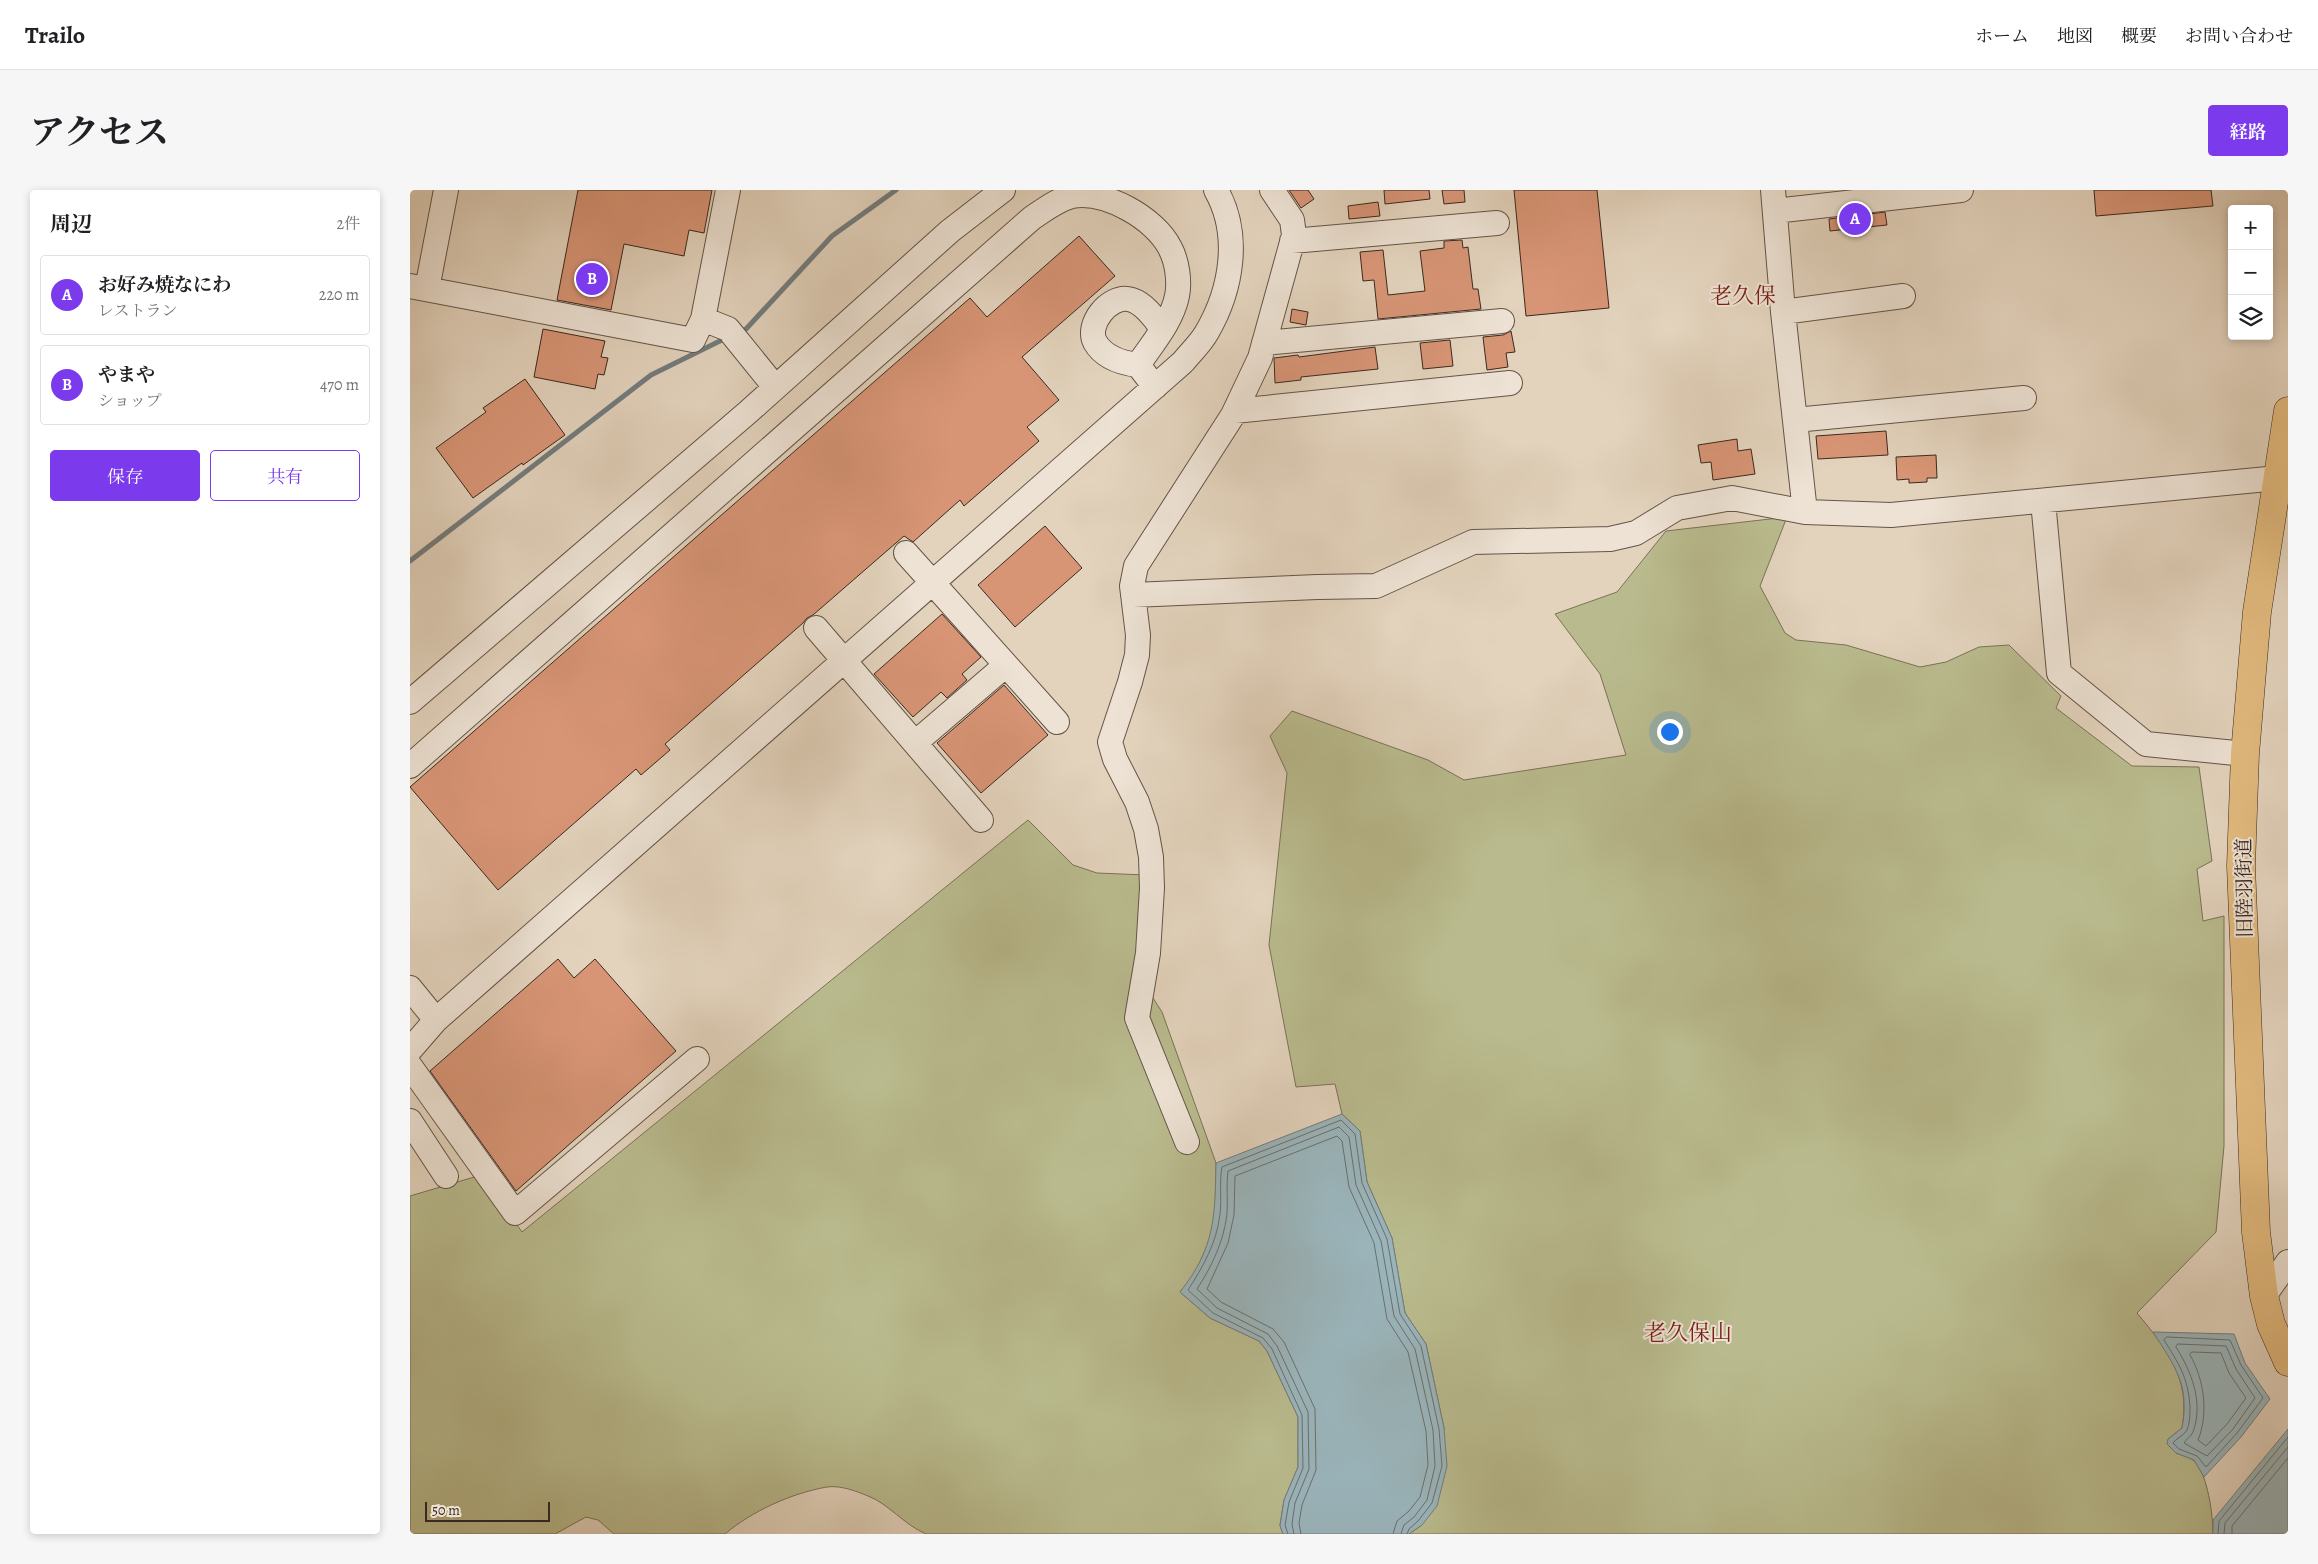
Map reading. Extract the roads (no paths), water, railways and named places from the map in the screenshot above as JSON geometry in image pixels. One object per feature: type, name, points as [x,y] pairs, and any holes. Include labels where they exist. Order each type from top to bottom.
[{"type":"highway","name":"旧陸羽街道","points":[[2288,411],[2257,612],[2245,754],[2241,866],[2256,1232],[2264,1296],[2271,1324],[2288,1362]]},
{"type":"street","points":[[446,190],[419,288],[680,339],[694,340],[703,320],[728,190]]},
{"type":"street","points":[[410,702],[776,387],[950,231],[1003,190]]},
{"type":"street","points":[[410,1050],[436,1020],[1183,362],[1206,333],[1226,288],[1231,234],[1225,206],[1216,190]]},
{"type":"street","points":[[1187,1142],[1137,1018],[1148,953],[1152,888],[1151,857],[1146,829],[1137,802],[1114,759],[1110,742],[1137,655],[1138,635],[1132,586],[1136,566],[1235,411],[1260,358],[1292,241],[1292,220],[1272,190]]},
{"type":"street","points":[[1805,512],[1783,312],[1774,201],[1961,190]]},
{"type":"street","points":[[410,766],[1032,218],[1052,205],[1072,196],[1094,196],[1118,202],[1139,214],[1157,229],[1171,248],[1178,272],[1177,296],[1169,318],[1138,365]]},
{"type":"street","points":[[1292,241],[1496,223]]},
{"type":"street","points":[[1783,312],[1903,296]]},
{"type":"street","points":[[1155,387],[1138,365],[1122,363],[1106,354],[1099,347],[1094,340],[1095,326],[1100,314],[1113,303],[1129,299],[1154,316],[1162,330]]},
{"type":"street","points":[[703,320],[728,328],[776,387]]},
{"type":"street","points":[[1264,343],[1502,321]]},
{"type":"street","points":[[1235,411],[1510,383]]},
{"type":"street","points":[[1795,420],[2024,398]]},
{"type":"street","points":[[1133,595],[1376,586],[1473,542],[1610,539],[1636,533],[1677,508],[1732,498],[1805,512],[1891,515],[2278,478]]},
{"type":"street","points":[[2043,501],[2059,673],[2146,744],[2245,754]]},
{"type":"street","points":[[906,552],[1057,722]]},
{"type":"street","points":[[816,628],[982,820]]},
{"type":"street","points":[[915,743],[1006,665]]},
{"type":"street","points":[[410,988],[436,1020]]},
{"type":"street","points":[[410,1066],[515,1213],[698,1059]]},
{"type":"street","points":[[410,1121],[446,1176]]},
{"type":"street","points":[[2264,1296],[2288,1262]]},
{"type":"water","points":[[1342,1114],[1360,1131],[1367,1182],[1392,1238],[1405,1313],[1426,1344],[1444,1428],[1447,1466],[1437,1506],[1422,1525],[1409,1534],[1283,1534],[1280,1526],[1284,1500],[1298,1467],[1298,1417],[1267,1351],[1259,1341],[1210,1318],[1180,1292],[1192,1276],[1207,1246],[1215,1200],[1216,1163]]},
{"type":"water","points":[[2153,1332],[2234,1334],[2245,1363],[2270,1399],[2241,1437],[2204,1477],[2194,1460],[2176,1453],[2167,1444],[2168,1439],[2182,1428],[2184,1399],[2179,1377],[2174,1366]]},
{"type":"water","points":[[2288,1429],[2288,1534],[2213,1534],[2213,1520]]},
{"type":"waterway","points":[[738,333],[746,329],[832,236],[896,190]]},
{"type":"waterway","points":[[410,561],[651,375],[728,337]]},
{"type":"place","name":"お好み焼なにわ","points":[[1855,219]]},
{"type":"place","name":"やまや","points":[[592,279]]},
{"type":"district","name":"老久保","points":[[1743,295]]},
{"type":"district","name":"老久保山","points":[[1688,1332]]}]
